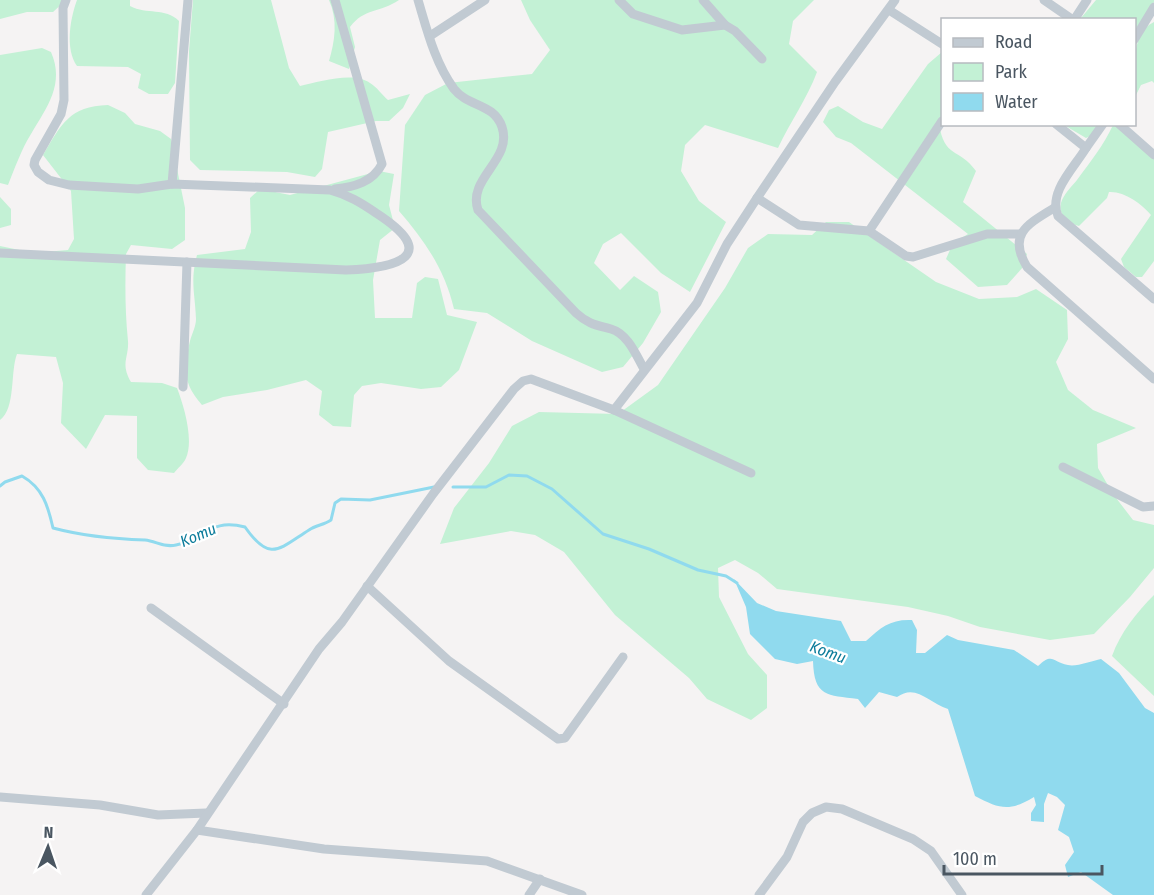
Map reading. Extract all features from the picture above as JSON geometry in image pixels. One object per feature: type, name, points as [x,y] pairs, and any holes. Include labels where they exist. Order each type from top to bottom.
[{"type":"street","points":[[66,0],[63,8],[64,100],[61,114],[35,160],[36,170],[49,180],[69,184],[138,189],[172,184],[330,190],[353,187],[377,175],[382,164],[335,0]]},
{"type":"street","points":[[172,184],[188,0]]},
{"type":"street","points":[[418,0],[442,72],[455,91],[465,99],[493,111],[502,126],[505,140],[501,152],[477,192],[474,201],[478,210],[576,313],[594,327],[613,329],[629,342],[644,369]]},
{"type":"street","points":[[430,36],[485,0]]},
{"type":"street","points":[[619,0],[633,14],[682,30],[724,25]]},
{"type":"street","points":[[703,0],[724,25],[735,31],[762,60]]},
{"type":"street","points":[[614,410],[697,303],[727,244],[757,198],[835,82],[895,0]]},
{"type":"street","points":[[1044,0],[1070,18]]},
{"type":"street","points":[[1074,18],[1086,0]]},
{"type":"street","points":[[1136,37],[1154,8]]},
{"type":"street","points":[[889,10],[941,43]]},
{"type":"street","points":[[868,231],[941,122]]},
{"type":"street","points":[[1058,126],[1086,148]]},
{"type":"street","points":[[1102,126],[1057,192],[1054,208],[1058,216],[1154,299]]},
{"type":"street","points":[[1121,126],[1154,155]]},
{"type":"street","points":[[0,253],[346,270],[394,264],[405,258],[410,249],[409,242],[399,228],[351,195],[330,190]]},
{"type":"street","points":[[757,198],[799,225],[868,231],[906,256],[913,257],[987,234],[1021,234]]},
{"type":"street","points":[[1054,208],[1028,224],[1021,234],[1019,245],[1027,267],[1154,379]]},
{"type":"street","points":[[183,387],[187,262]]},
{"type":"street","points":[[146,895],[197,830],[206,813],[284,704],[319,649],[396,549],[433,494],[523,381],[531,379],[614,410],[751,472]]},
{"type":"street","points":[[1063,467],[1143,507],[1154,506]]},
{"type":"street","points":[[367,586],[449,661],[558,739],[565,738],[581,718],[623,657]]},
{"type":"street","points":[[151,608],[284,704]]},
{"type":"street","points":[[0,796],[89,804],[158,814],[206,813]]},
{"type":"street","points":[[759,895],[787,857],[803,822],[812,813],[826,807],[842,809],[914,839],[931,851],[962,895]]},
{"type":"street","points":[[197,830],[324,849],[487,861],[582,895]]},
{"type":"street","points":[[529,895],[540,879]]},
{"type":"green space","points":[[0,0],[66,0],[53,12],[27,12],[0,19]]},
{"type":"green space","points":[[77,0],[130,0],[130,6],[136,9],[162,12],[179,21],[175,83],[168,94],[149,94],[138,88],[141,74],[128,67],[77,66],[71,51],[70,34]]},
{"type":"green space","points":[[193,0],[271,0],[289,68],[300,86],[336,78],[355,78],[373,85],[388,100],[410,94],[403,108],[389,121],[376,121],[328,132],[322,169],[315,177],[287,172],[200,170],[190,160],[189,51]]},
{"type":"green space","points":[[329,0],[399,0],[361,17],[350,27],[355,47],[349,69],[329,61],[335,30],[334,15]]},
{"type":"green space","points":[[521,0],[814,0],[793,21],[789,44],[817,72],[778,148],[705,125],[685,145],[681,171],[699,201],[726,222],[690,292],[661,273],[621,233],[603,244],[594,263],[620,290],[634,276],[658,292],[661,312],[643,343],[623,367],[602,372],[532,341],[487,313],[454,309],[445,281],[433,257],[399,211],[405,125],[425,95],[448,83],[532,74],[550,50],[530,20]]},
{"type":"green space","points":[[1096,0],[1154,0],[1136,29],[1136,18],[1081,18]]},
{"type":"green space","points":[[1154,22],[1154,83],[1152,81],[1141,85],[1136,95],[1136,50],[1140,35]]},
{"type":"green space","points":[[42,48],[51,52],[55,64],[56,75],[52,95],[24,146],[8,185],[0,183],[0,55]]},
{"type":"green space","points":[[941,53],[941,121],[939,123],[944,142],[976,171],[963,202],[1027,254],[1023,267],[1007,285],[978,287],[946,259],[953,243],[968,234],[851,143],[836,137],[823,122],[829,110],[838,106],[863,122],[882,129],[928,64]]},
{"type":"green space","points":[[108,105],[125,113],[135,124],[160,131],[171,139],[185,208],[185,240],[172,249],[131,245],[126,254],[128,347],[126,370],[131,382],[162,383],[177,388],[185,413],[189,442],[186,458],[174,473],[148,470],[137,458],[137,416],[105,415],[86,449],[61,423],[63,383],[56,357],[17,354],[11,399],[0,420],[0,246],[34,253],[68,250],[74,239],[71,191],[43,155],[61,126],[75,113],[95,106]]},
{"type":"green space","points":[[1066,126],[1100,126],[1095,134],[1086,138]]},
{"type":"green space","points":[[1112,126],[1122,126],[1154,152],[1154,261],[1142,277],[1136,277],[1124,267],[1121,259],[1151,215],[1143,207],[1127,196],[1109,192],[1107,198],[1079,226],[1068,221],[1061,212],[1064,197]]},
{"type":"green space","points":[[379,171],[394,174],[389,205],[395,228],[380,240],[373,280],[375,318],[412,318],[417,283],[425,277],[438,279],[447,315],[477,322],[459,370],[441,387],[421,389],[381,383],[362,386],[354,395],[351,427],[333,426],[319,415],[322,391],[306,380],[267,390],[223,397],[202,405],[191,390],[186,376],[188,351],[196,322],[193,280],[197,255],[245,249],[251,232],[250,198],[260,189],[290,195]]},
{"type":"green space","points":[[0,197],[11,209],[11,225],[0,228]]},
{"type":"green space","points":[[826,222],[849,222],[936,282],[979,299],[1017,297],[1036,289],[1067,310],[1068,339],[1056,362],[1068,390],[1093,410],[1136,428],[1097,444],[1098,468],[1113,494],[1133,520],[1154,525],[1154,568],[1094,634],[1050,640],[980,627],[948,616],[908,607],[777,589],[758,573],[735,560],[718,568],[719,597],[748,654],[767,675],[767,708],[751,720],[707,699],[689,678],[615,615],[564,552],[535,535],[511,531],[440,544],[454,508],[489,463],[512,426],[539,412],[618,414],[658,385],[725,288],[748,248],[768,234],[812,235]]},
{"type":"green space","points":[[1154,595],[1154,696],[1112,656],[1130,623]]},
{"type":"water","points":[[734,579],[757,603],[776,611],[841,621],[851,641],[866,641],[887,625],[912,620],[917,630],[916,653],[925,653],[947,635],[958,640],[1014,650],[1038,666],[1050,659],[1063,664],[1080,665],[1101,659],[1119,673],[1145,708],[1154,713],[1154,895],[1113,895],[1081,872],[1068,877],[1065,865],[1074,852],[1069,837],[1058,830],[1065,805],[1057,797],[1048,793],[1044,804],[1044,822],[1031,821],[1031,813],[1036,805],[1034,797],[1018,805],[1005,807],[991,804],[975,796],[948,709],[910,692],[897,697],[879,692],[865,708],[858,699],[824,692],[816,682],[813,661],[797,664],[775,659],[750,634],[746,607]]},
{"type":"waterway","name":"Komu","points":[[453,487],[486,487],[509,475],[527,476],[552,489],[603,534],[649,549],[698,570],[726,576],[737,583]]},
{"type":"waterway","name":"Komu","points":[[0,486],[22,476],[35,486],[44,498],[53,528],[64,531],[99,537],[145,540],[172,546],[186,542],[216,527],[233,525],[245,527],[261,545],[268,549],[282,547],[312,528],[331,520],[335,503],[341,499],[370,500],[434,487]]}]
